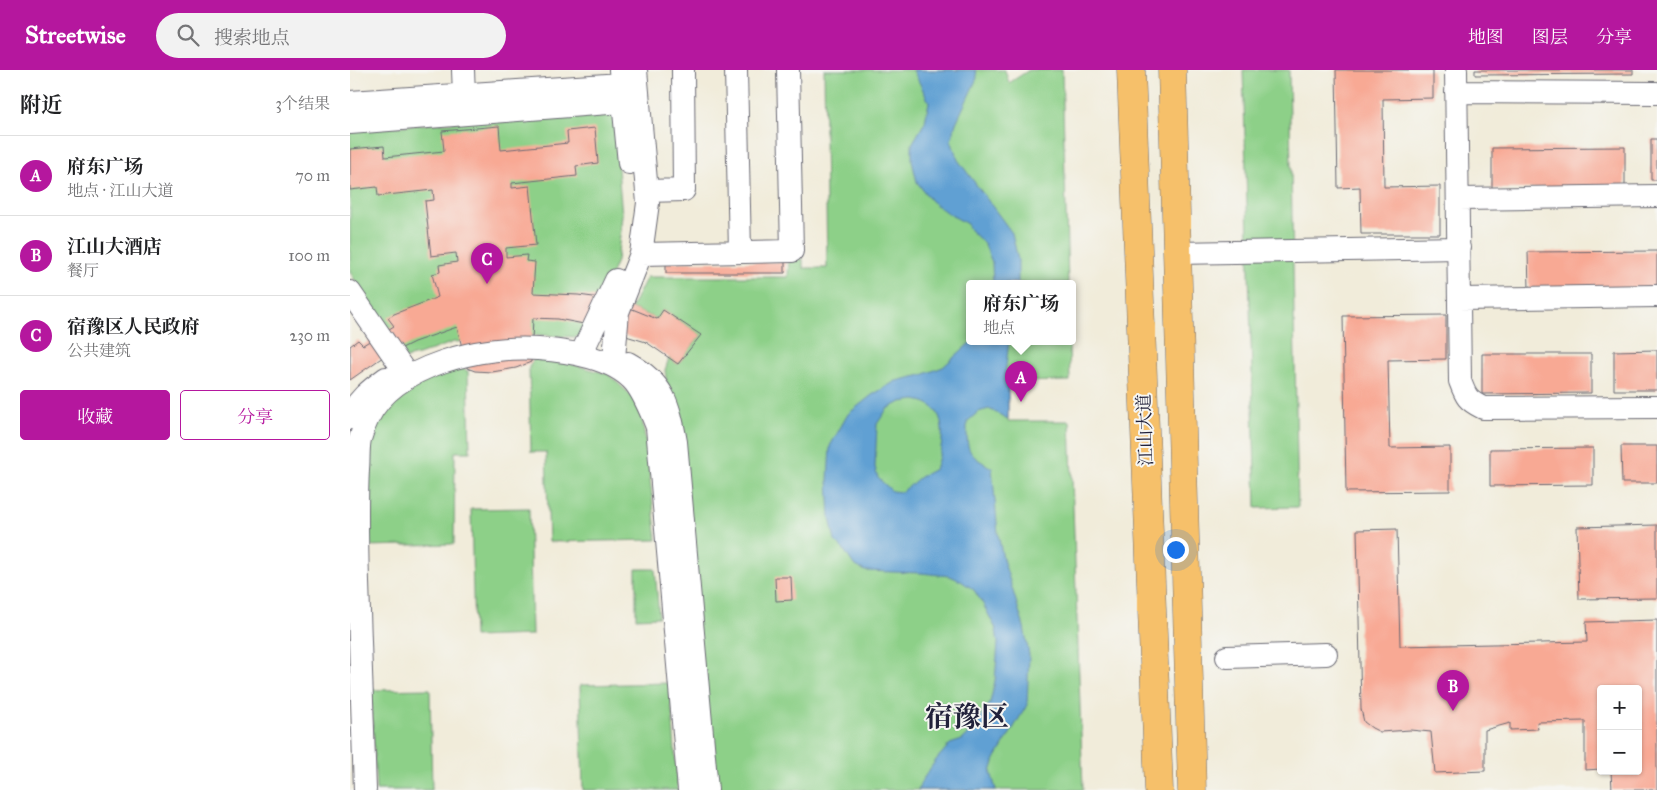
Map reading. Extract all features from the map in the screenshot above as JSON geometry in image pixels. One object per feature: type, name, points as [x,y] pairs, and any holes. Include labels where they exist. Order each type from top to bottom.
[{"type":"main road","name":"江山大道","points":[[1131,70],[1159,790]]},
{"type":"main road","name":"江山大道","points":[[1172,70],[1192,790]]},
{"type":"main road","points":[[1152,790],[1157,731]]},
{"type":"lane","points":[[463,70],[464,94]]},
{"type":"lane","points":[[647,191],[684,190],[683,70]]},
{"type":"lane","points":[[736,70],[740,252]]},
{"type":"lane","points":[[641,254],[792,251],[788,70]]},
{"type":"lane","points":[[1456,70],[1460,381],[1469,401],[1483,408],[1657,407]]},
{"type":"lane","points":[[350,102],[624,81]]},
{"type":"lane","points":[[614,358],[618,312],[641,254],[648,203],[624,81]]},
{"type":"lane","points":[[350,123],[624,81]]},
{"type":"lane","points":[[584,348],[626,256],[634,200],[624,81]]},
{"type":"lane","points":[[1456,92],[1657,92]]},
{"type":"lane","points":[[1459,199],[1657,196]]},
{"type":"lane","points":[[1177,253],[1459,248]]},
{"type":"lane","points":[[350,292],[396,373]]},
{"type":"lane","points":[[1459,299],[1657,296]]},
{"type":"lane","points":[[350,312],[396,373]]},
{"type":"lane","points":[[350,418],[360,400],[371,389],[396,373],[452,350],[479,344],[506,341],[547,342],[584,348],[626,362],[645,372],[661,390],[670,412],[676,442],[707,790]]},
{"type":"lane","points":[[365,790],[357,538],[360,440],[369,416],[381,398],[403,380],[450,358],[480,351],[517,347],[560,350],[614,366],[634,382],[644,397],[657,427],[689,790]]},
{"type":"lane","points":[[1227,657],[1326,654]]},
{"type":"green space","points":[[824,70],[1005,70],[1009,83],[1029,70],[1062,70],[1068,280],[966,280],[966,345],[1069,345],[1070,381],[1008,382],[1008,421],[1070,421],[1083,790],[717,790],[665,370],[669,358],[678,364],[701,335],[663,310],[657,319],[631,308],[647,277],[788,277],[789,259],[803,259],[803,268],[827,268]]},
{"type":"green space","points":[[1243,70],[1289,70],[1298,507],[1256,508]]},
{"type":"green space","points":[[613,110],[622,215],[617,261],[586,335],[575,337],[538,335],[454,342],[418,355],[406,358],[399,356],[350,272],[350,130]]},
{"type":"green space","points":[[549,358],[608,374],[634,398],[642,418],[657,540],[549,542],[546,452],[531,452],[529,367],[534,359]]},
{"type":"green space","points":[[458,367],[468,371],[470,452],[455,452],[454,544],[365,546],[369,442],[381,415],[399,394],[426,378]]},
{"type":"green space","points":[[529,508],[532,635],[474,637],[471,509]]},
{"type":"green space","points":[[636,569],[655,569],[659,617],[636,618]]},
{"type":"green space","points":[[670,683],[678,790],[583,790],[580,685]]},
{"type":"green space","points":[[430,689],[432,790],[376,790],[371,690]]},
{"type":"water","points":[[913,70],[976,70],[977,78],[956,123],[951,140],[958,160],[1012,233],[1018,260],[1018,280],[993,280],[992,262],[984,243],[971,231],[967,224],[931,201],[917,182],[912,161],[912,144],[925,122],[929,102]]},
{"type":"water","points":[[968,345],[1009,345],[1005,375],[1008,382],[1008,419],[989,409],[978,412],[967,422],[967,440],[970,451],[977,459],[992,468],[998,534],[1003,559],[1024,627],[1029,655],[1027,705],[995,759],[991,772],[996,790],[918,790],[921,782],[936,760],[950,744],[962,740],[971,732],[990,703],[995,681],[998,643],[996,629],[983,604],[974,590],[950,576],[865,571],[854,565],[835,541],[830,518],[828,480],[830,446],[848,414],[872,395],[896,381],[922,375],[943,367]],"holes":[[[915,400],[925,402],[936,411],[942,426],[942,444],[938,461],[935,469],[920,477],[902,492],[892,491],[878,478],[875,467],[877,424],[887,409],[901,402]]]},
{"type":"building","points":[[1336,70],[1433,70],[1433,98],[1383,99],[1384,187],[1440,186],[1440,234],[1361,234],[1360,187],[1338,188]]},
{"type":"building","points":[[1475,70],[1633,70],[1633,74],[1475,75]]},
{"type":"building","points":[[499,126],[501,150],[568,143],[567,131],[595,128],[598,163],[576,166],[577,176],[512,183],[512,188],[530,186],[536,245],[506,248],[506,257],[527,255],[526,261],[535,262],[533,293],[601,298],[657,319],[663,310],[701,335],[678,364],[646,342],[589,325],[558,319],[533,318],[531,362],[516,368],[492,372],[475,371],[467,368],[457,327],[414,342],[380,359],[350,380],[350,346],[358,340],[363,345],[394,326],[388,318],[394,314],[438,297],[432,274],[440,272],[439,265],[457,262],[456,253],[431,256],[425,201],[434,200],[433,190],[378,196],[377,187],[350,190],[350,149],[384,146],[385,157],[444,151],[442,131]]},
{"type":"building","points":[[1651,139],[1657,139],[1657,180],[1651,180]]},
{"type":"building","points":[[1625,147],[1625,188],[1492,189],[1492,148]]},
{"type":"building","points":[[1657,251],[1657,288],[1529,289],[1528,252]]},
{"type":"building","points":[[666,262],[785,262],[785,273],[666,273]]},
{"type":"building","points":[[1446,315],[1446,359],[1388,360],[1390,448],[1450,447],[1450,491],[1346,492],[1343,316]]},
{"type":"building","points":[[1657,350],[1657,390],[1614,390],[1614,351]]},
{"type":"building","points":[[1482,354],[1591,354],[1591,393],[1482,394]]},
{"type":"building","points":[[1621,446],[1657,446],[1657,483],[1622,483]]},
{"type":"building","points":[[1593,448],[1593,485],[1490,486],[1490,449]]},
{"type":"building","points":[[1657,525],[1657,598],[1579,599],[1577,527]]},
{"type":"building","points":[[1397,529],[1400,646],[1587,642],[1586,622],[1657,620],[1657,790],[1612,790],[1611,775],[1642,775],[1642,685],[1597,685],[1597,769],[1585,770],[1585,721],[1537,722],[1538,729],[1510,730],[1510,723],[1485,730],[1485,771],[1435,773],[1431,732],[1410,730],[1380,732],[1364,722],[1361,709],[1357,530]]},
{"type":"building","points":[[775,577],[791,577],[792,600],[776,601]]},
{"type":"place","name":"宿豫区人民政府","points":[[487,284]]},
{"type":"place","name":"府东广场","points":[[1021,402]]},
{"type":"place","name":"江山大酒店","points":[[1453,711]]},
{"type":"district","name":"宿豫区","points":[[967,716]]}]
